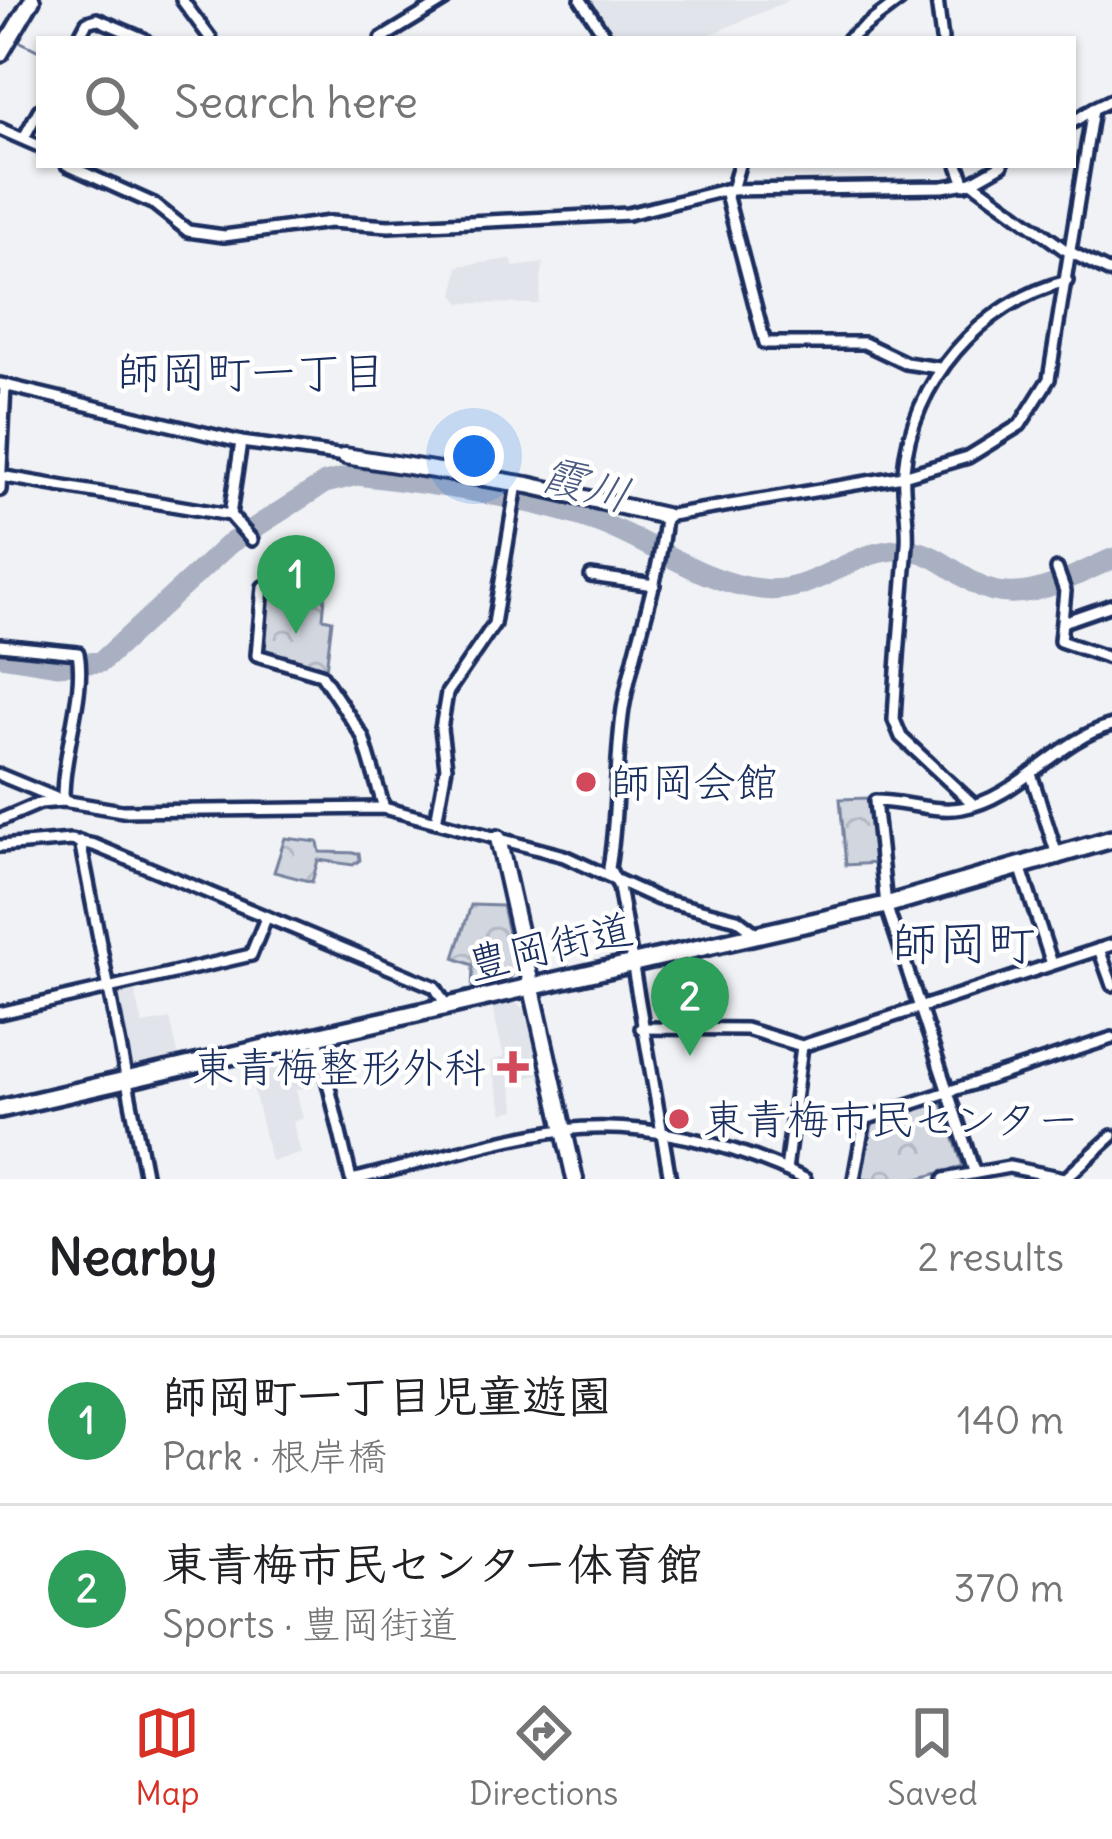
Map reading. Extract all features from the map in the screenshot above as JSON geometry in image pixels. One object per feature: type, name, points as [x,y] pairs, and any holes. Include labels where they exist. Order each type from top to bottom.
[{"type":"main road","name":"豊岡街道","points":[[0,1109],[886,905],[1112,839]]},
{"type":"street","points":[[0,54],[32,0]]},
{"type":"street","points":[[182,0],[209,36]]},
{"type":"street","points":[[386,36],[445,0]]},
{"type":"street","points":[[581,0],[606,36]]},
{"type":"street","points":[[852,36],[900,0]]},
{"type":"street","points":[[938,0],[942,36]]},
{"type":"street","points":[[80,36],[87,22],[97,19],[137,36]]},
{"type":"street","points":[[1076,120],[1112,100]]},
{"type":"street","points":[[0,490],[3,384],[241,442],[344,456],[665,516],[903,476],[989,446],[1032,412],[1049,380],[1093,110]]},
{"type":"street","points":[[25,136],[36,116]]},
{"type":"street","points":[[0,129],[36,144]]},
{"type":"street","points":[[74,168],[154,204],[188,231],[224,236],[330,222],[389,226],[628,214],[729,190],[968,183],[996,168]]},
{"type":"street","points":[[738,168],[729,190],[765,343],[875,344],[906,363],[939,368]]},
{"type":"street","points":[[960,168],[968,183],[1072,253],[1112,273]]},
{"type":"street","points":[[972,803],[902,737],[894,720],[907,542],[903,476],[911,425],[939,368],[1014,301],[1067,281]]},
{"type":"street","points":[[230,515],[241,442]]},
{"type":"street","points":[[1,476],[230,515],[252,541]]},
{"type":"street","points":[[436,822],[446,767],[441,729],[447,693],[494,624],[516,489]]},
{"type":"street","points":[[665,516],[661,561],[637,639],[621,726],[609,868],[670,1179]]},
{"type":"street","points":[[1057,571],[1064,588],[1062,643],[1112,659]]},
{"type":"street","points":[[592,576],[654,586]]},
{"type":"street","points":[[263,587],[256,655],[321,674],[364,737],[384,808]]},
{"type":"street","points":[[1063,622],[1112,605]]},
{"type":"street","points":[[0,645],[79,655],[82,674],[62,761],[63,801]]},
{"type":"street","points":[[974,1171],[886,905],[875,801],[965,808],[1031,774],[1073,739],[1112,725]]},
{"type":"street","points":[[1031,774],[1058,858]]},
{"type":"street","points":[[0,776],[63,801],[122,812],[384,808],[564,856],[614,881],[737,920],[757,934]]},
{"type":"street","points":[[0,820],[40,803],[63,801]]},
{"type":"street","points":[[498,838],[575,1179]]},
{"type":"street","points":[[80,841],[146,1179]]},
{"type":"street","points":[[0,846],[80,841],[430,984],[447,1007]]},
{"type":"street","points":[[1021,869],[1052,964]]},
{"type":"street","points":[[0,1013],[251,955],[266,918]]},
{"type":"street","points":[[640,1028],[746,1029],[802,1046],[1112,945]]},
{"type":"street","points":[[1099,949],[1112,985]]},
{"type":"street","points":[[316,1037],[353,1179],[564,1130],[664,1135],[730,1148],[805,1179]]},
{"type":"street","points":[[854,1179],[865,1119],[1112,1038]]},
{"type":"street","points":[[786,1170],[802,1046]]},
{"type":"street","points":[[944,1179],[974,1171],[1022,1168],[1068,1178],[1112,1136]]},
{"type":"shaded area","points":[[587,0],[790,0],[707,36],[610,36]]},
{"type":"shaded area","points":[[511,259],[514,267],[543,263],[539,304],[461,303],[454,295],[458,266]]},
{"type":"shaded area","points":[[134,987],[143,1024],[170,1019],[179,1057],[136,1067],[129,1062],[115,996]]},
{"type":"shaded area","points":[[514,1002],[525,1010],[540,1074],[511,1083],[516,1110],[503,1113],[490,1061],[504,1057],[492,1007]]},
{"type":"shaded area","points":[[305,1049],[314,1085],[296,1090],[303,1118],[293,1122],[301,1154],[271,1161],[247,1063]]},
{"type":"green space","points":[[267,587],[326,587],[323,618],[332,620],[326,670],[262,652]]},
{"type":"green space","points":[[868,798],[877,863],[846,865],[840,799]]},
{"type":"green space","points":[[285,838],[318,842],[320,852],[359,853],[360,860],[353,865],[318,860],[312,882],[274,872]]},
{"type":"green space","points":[[471,905],[502,906],[516,969],[509,980],[472,990],[473,965],[454,958]]},
{"type":"green space","points":[[941,1100],[963,1166],[918,1179],[859,1179],[865,1129],[871,1122]]},
{"type":"waterway","points":[[98,13],[151,36]]},
{"type":"waterway","points":[[73,36],[83,17]]},
{"type":"waterway","points":[[17,40],[36,50]]},
{"type":"waterway","points":[[11,472],[68,483]]},
{"type":"waterway","name":"霞川","points":[[0,656],[57,665],[101,662],[229,544],[325,483],[357,475],[480,493],[574,514],[719,579],[761,589],[800,585],[889,551],[927,555],[974,583],[1008,593],[1044,588],[1112,559]]},
{"type":"waterway","points":[[236,529],[242,536]]},
{"type":"place","name":"師岡町一丁目児童遊園","points":[[296,634]]},
{"type":"place","name":"師岡会館","points":[[586,782]]},
{"type":"place","name":"東青梅市民センター体育館","points":[[690,1056]]},
{"type":"place","name":"東青梅整形外科","points":[[513,1067]]},
{"type":"place","name":"東青梅市民センター","points":[[679,1119]]},
{"type":"district","name":"師岡町一丁目","points":[[251,372]]},
{"type":"district","name":"師岡町","points":[[963,943]]}]
